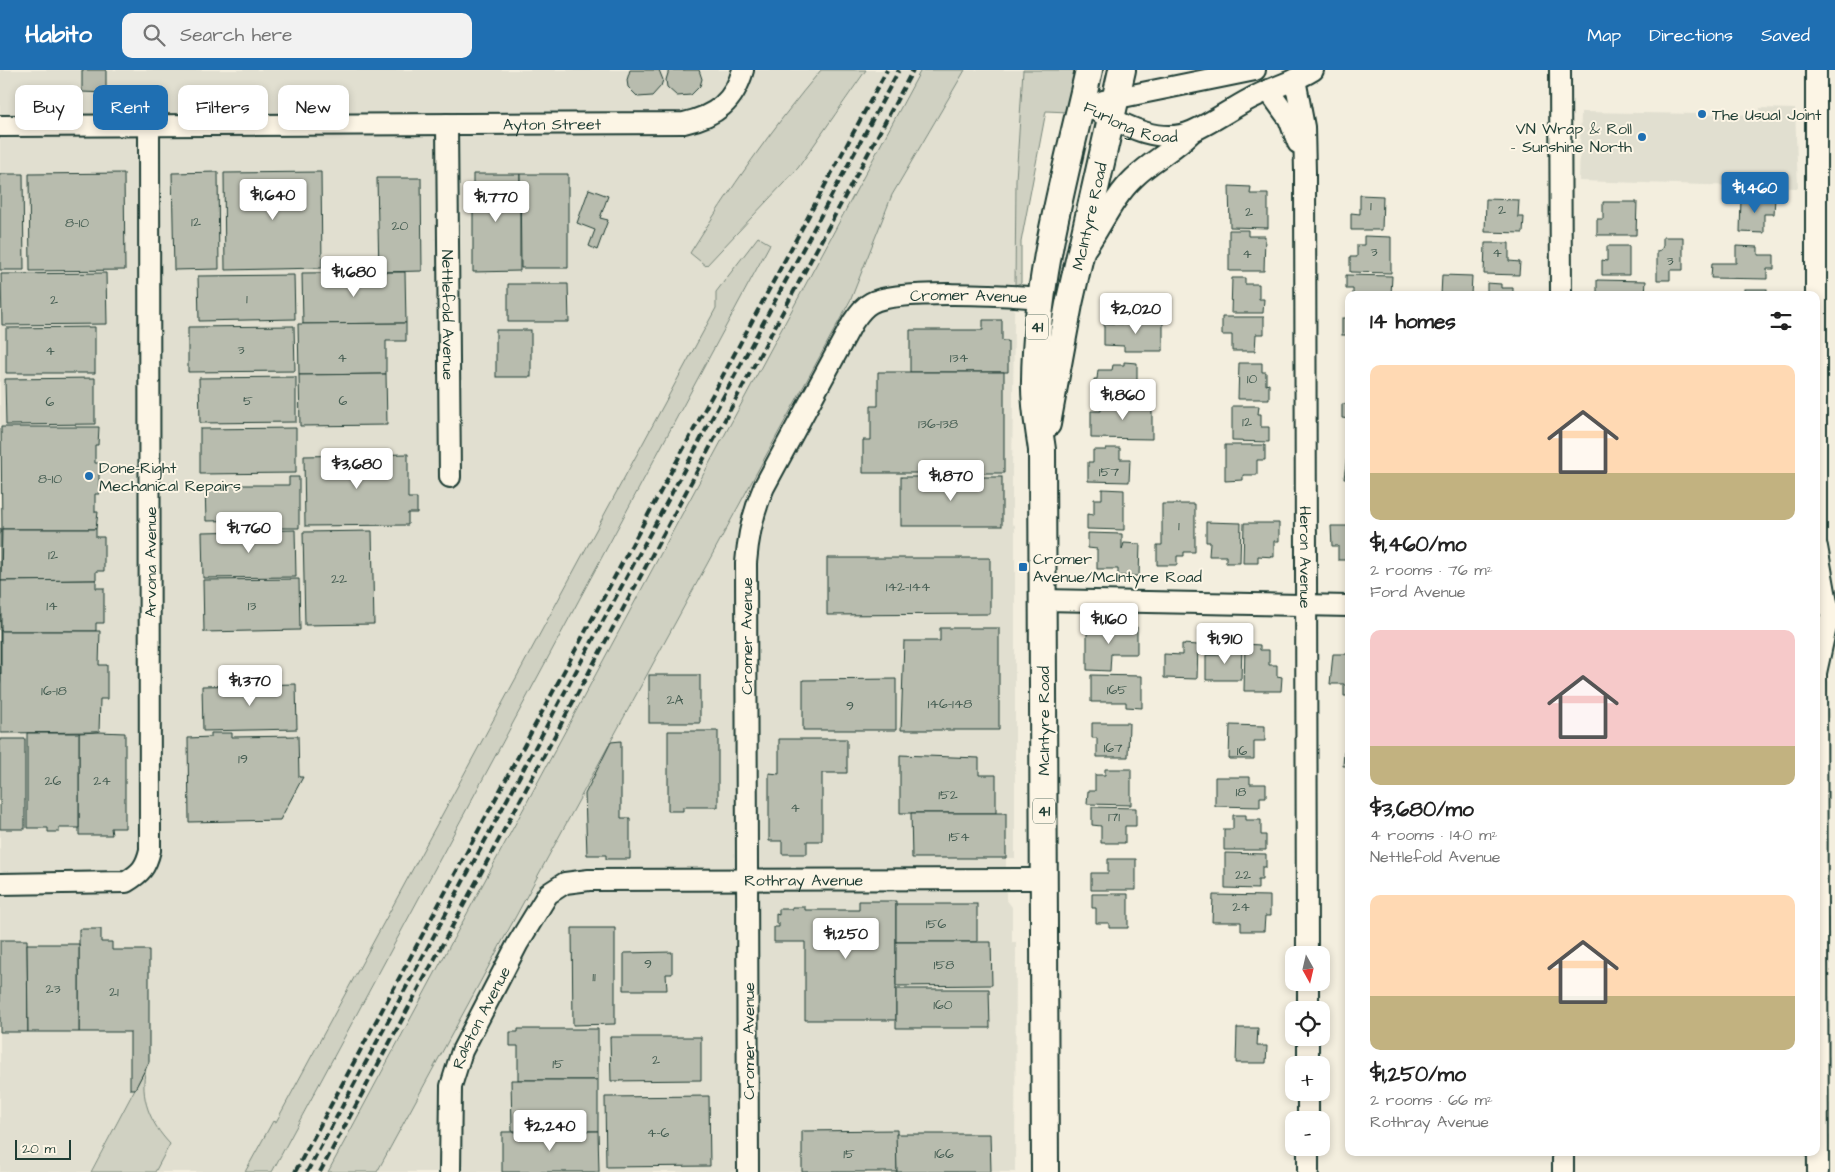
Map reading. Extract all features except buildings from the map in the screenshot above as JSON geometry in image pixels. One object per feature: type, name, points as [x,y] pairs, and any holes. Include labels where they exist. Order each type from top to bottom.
[{"type":"main road","name":"McIntyre Road","points":[[1045,1172],[1042,450],[1035,384],[1040,298],[1050,235],[1089,70]]},
{"type":"main road","name":"McIntyre Road","points":[[1042,450],[1078,261],[1122,70]]},
{"type":"street","name":"Ayton Street","points":[[168,126],[684,123],[703,119],[721,107],[736,92],[743,70]]},
{"type":"street","name":"Furlong Road","points":[[1113,109],[1228,72],[1255,70]]},
{"type":"street","name":"Furlong Road","points":[[1082,103],[1113,109],[1151,134],[1176,135],[1192,131],[1268,90],[1313,70]]},
{"type":"street","points":[[1560,70],[1561,291]]},
{"type":"street","points":[[1816,70],[1816,291]]},
{"type":"street","points":[[1823,70],[1835,70]]},
{"type":"street","name":"Heron Avenue","points":[[1295,79],[1304,127],[1308,946]]},
{"type":"street","name":"Heron Avenue","points":[[1268,90],[1288,119],[1304,159]]},
{"type":"street","name":"Nettlefold Avenue","points":[[447,124],[450,477]]},
{"type":"street","name":"Ayton Street","points":[[0,126],[93,126]]},
{"type":"street","name":"Arvona Avenue","points":[[0,884],[126,882],[138,875],[146,866],[150,850],[149,130]]},
{"type":"street","points":[[1078,261],[1106,214],[1129,183],[1146,167],[1180,144],[1192,131]]},
{"type":"street","name":"Cromer Avenue","points":[[748,1172],[746,563],[751,525],[764,487],[853,322],[870,303],[881,298],[910,295],[1040,298]]},
{"type":"street","points":[[1820,570],[1827,615],[1820,652]]},
{"type":"street","points":[[1043,600],[1345,606]]},
{"type":"street","name":"Rothray Avenue","points":[[565,883],[589,880],[1044,879]]},
{"type":"street","name":"Ralston Avenue","points":[[450,1172],[451,1086],[462,1052],[541,902],[555,888],[565,883]]},
{"type":"street","points":[[1308,1156],[1308,1172]]},
{"type":"street","points":[[1563,1156],[1563,1172]]},
{"type":"street","points":[[1818,1156],[1818,1172]]},
{"type":"shaded area","points":[[0,70],[850,70],[835,116],[866,70],[921,70],[328,1172],[272,1172],[770,244],[761,239],[260,1172],[91,1172],[140,1079],[90,1172],[0,1172]]},
{"type":"shaded area","points":[[821,70],[866,70],[798,168],[706,266],[690,253],[752,159]]},
{"type":"shaded area","points":[[921,70],[965,70],[892,195],[851,299],[377,1172],[328,1172]]},
{"type":"shaded area","points":[[965,70],[1023,70],[1016,180],[1012,472],[1012,524],[1015,525],[1015,858],[1006,858],[1006,899],[1012,907],[1012,942],[1016,942],[1015,1172],[377,1172],[851,299],[892,195]]},
{"type":"shaded area","points":[[1023,70],[1077,70],[1068,112],[1046,111],[1021,242],[1021,283],[1015,285],[1016,180]]},
{"type":"shaded area","points":[[1760,108],[1795,109],[1798,188],[1579,181],[1581,112],[1760,115]]},
{"type":"shaded area","points":[[758,237],[770,244],[272,1172],[245,1172],[273,1121],[276,1122],[716,308],[716,292]]},
{"type":"shaded area","points":[[146,1068],[144,1089],[148,1109],[157,1127],[170,1144],[155,1172],[91,1172]]},
{"type":"railway","points":[[295,1172],[887,70]]},
{"type":"railway","points":[[307,1172],[899,70]]},
{"type":"railway","points":[[320,1172],[913,70]]},
{"type":"place","name":"The Usual Joint","points":[[1702,114]]},
{"type":"place","name":"VN Wrap & Roll - Sunshine North","points":[[1642,137]]},
{"type":"place","name":"Done-Right Mechanical Repairs","points":[[89,476]]},
{"type":"place","name":"Cromer Avenue/McIntyre Road","points":[[1023,567]]}]
